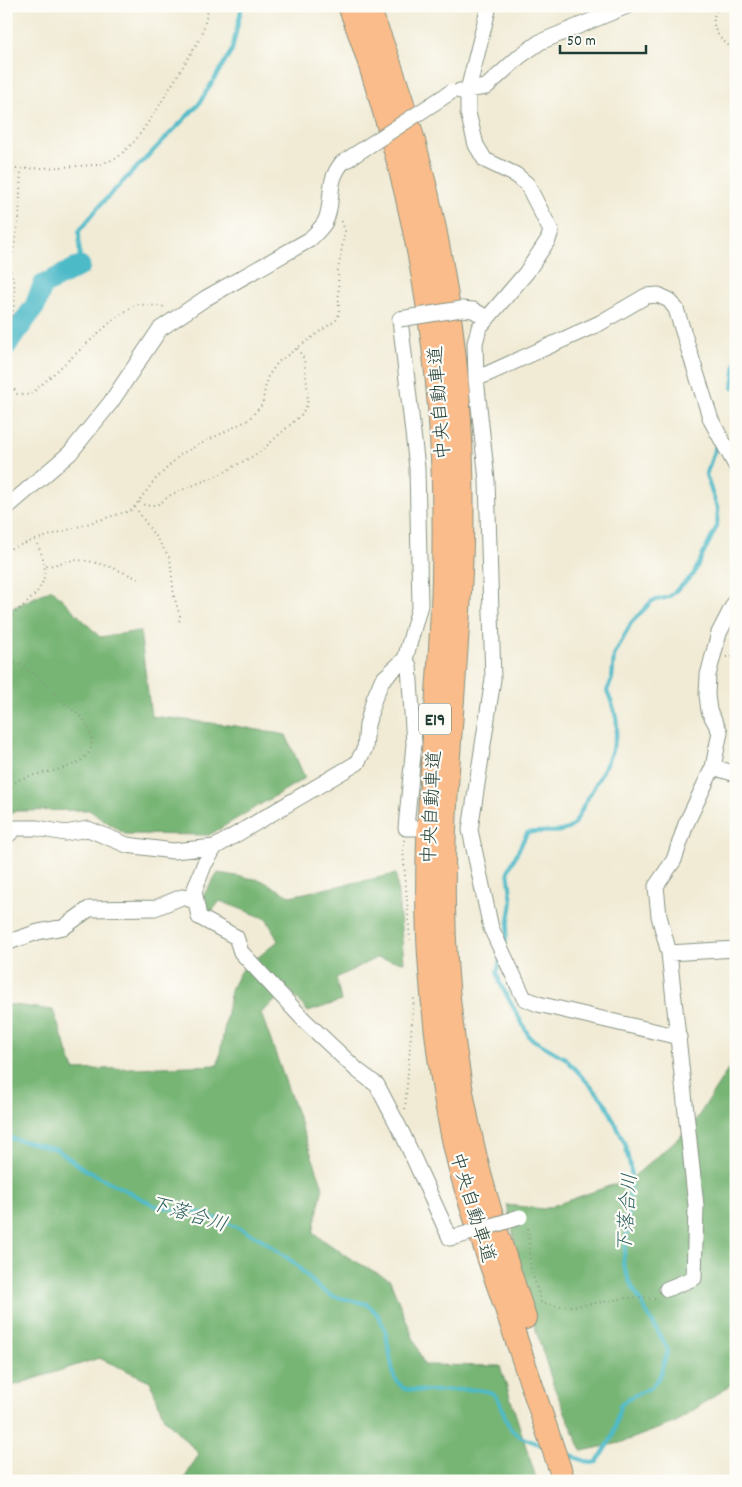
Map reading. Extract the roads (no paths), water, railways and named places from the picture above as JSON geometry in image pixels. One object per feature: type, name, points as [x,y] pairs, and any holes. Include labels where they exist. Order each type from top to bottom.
[{"type":"highway","name":"中央自動車道","points":[[349,6],[381,103],[414,221],[433,337],[439,400],[444,473],[444,540],[441,630],[428,836],[427,908],[430,970],[446,1100],[459,1165],[483,1242],[552,1424],[577,1481]]},
{"type":"highway","name":"中央自動車道","points":[[368,6],[400,93],[433,216],[444,274],[458,406],[462,473],[462,542],[444,838],[444,907],[453,1031],[476,1159],[552,1424],[564,1481]]},
{"type":"street","points":[[489,6],[468,90],[468,113],[480,154],[486,160],[516,175],[527,184],[551,230],[548,240],[526,273],[487,318],[477,334],[476,379],[487,480],[493,678],[463,830],[491,928],[524,998],[538,1004],[679,1037]]},
{"type":"street","points":[[6,508],[70,453],[111,402],[160,329],[194,306],[309,240],[324,222],[329,209],[332,176],[342,163],[451,92],[486,87],[520,56],[540,42],[626,6]]},
{"type":"street","points":[[476,379],[600,323],[646,296],[658,295],[669,300],[676,309],[711,420],[736,466]]},
{"type":"street","points":[[6,837],[16,828],[37,828],[65,833],[88,829],[127,845],[173,851],[215,847],[357,763],[365,748],[367,725],[374,699],[382,680],[405,659],[420,605],[417,468],[400,319],[461,310],[473,310],[487,318]]},
{"type":"street","points":[[667,1289],[694,1278],[696,1206],[669,953],[659,916],[656,886],[674,860],[686,824],[713,767],[720,732],[710,711],[707,696],[708,675],[719,633],[736,600]]},
{"type":"street","points":[[405,659],[409,666],[414,744],[411,828]]},
{"type":"street","points":[[713,767],[736,774]]},
{"type":"street","points":[[215,847],[204,865],[194,891],[199,917],[236,937],[241,952],[306,1021],[357,1070],[376,1085],[403,1135],[450,1238],[520,1217]]},
{"type":"street","points":[[6,943],[38,932],[64,927],[89,909],[155,908],[182,898],[196,901]]},
{"type":"street","points":[[669,953],[736,949]]},
{"type":"waterway","points":[[80,266],[79,231],[101,204],[199,104],[232,50],[242,6]]},
{"type":"waterway","name":"下落合川","points":[[6,346],[35,306],[43,285],[80,266]]},
{"type":"waterway","name":"下落合川","points":[[733,388],[736,362]]},
{"type":"waterway","name":"下落合川","points":[[505,944],[512,902],[508,871],[527,833],[556,832],[572,826],[578,818],[613,748],[617,723],[607,691],[612,679],[614,656],[631,623],[652,601],[669,597],[693,575],[717,526],[718,510],[706,475],[716,446]]},
{"type":"waterway","name":"下落合川","points":[[500,960],[497,972],[500,983],[530,1038],[565,1058],[598,1094],[606,1104],[625,1144],[631,1171],[627,1236],[623,1263],[629,1281],[668,1350],[659,1378],[650,1388],[629,1398],[620,1406],[613,1436],[597,1462],[591,1463],[563,1453]]},
{"type":"waterway","name":"下落合川","points":[[6,1137],[56,1149],[84,1169],[156,1206],[201,1213],[261,1239],[293,1262],[318,1287],[332,1296],[367,1304],[377,1314],[385,1329],[394,1377],[403,1388],[425,1391],[472,1390],[491,1393],[498,1399],[511,1429],[522,1437],[544,1446]]}]
